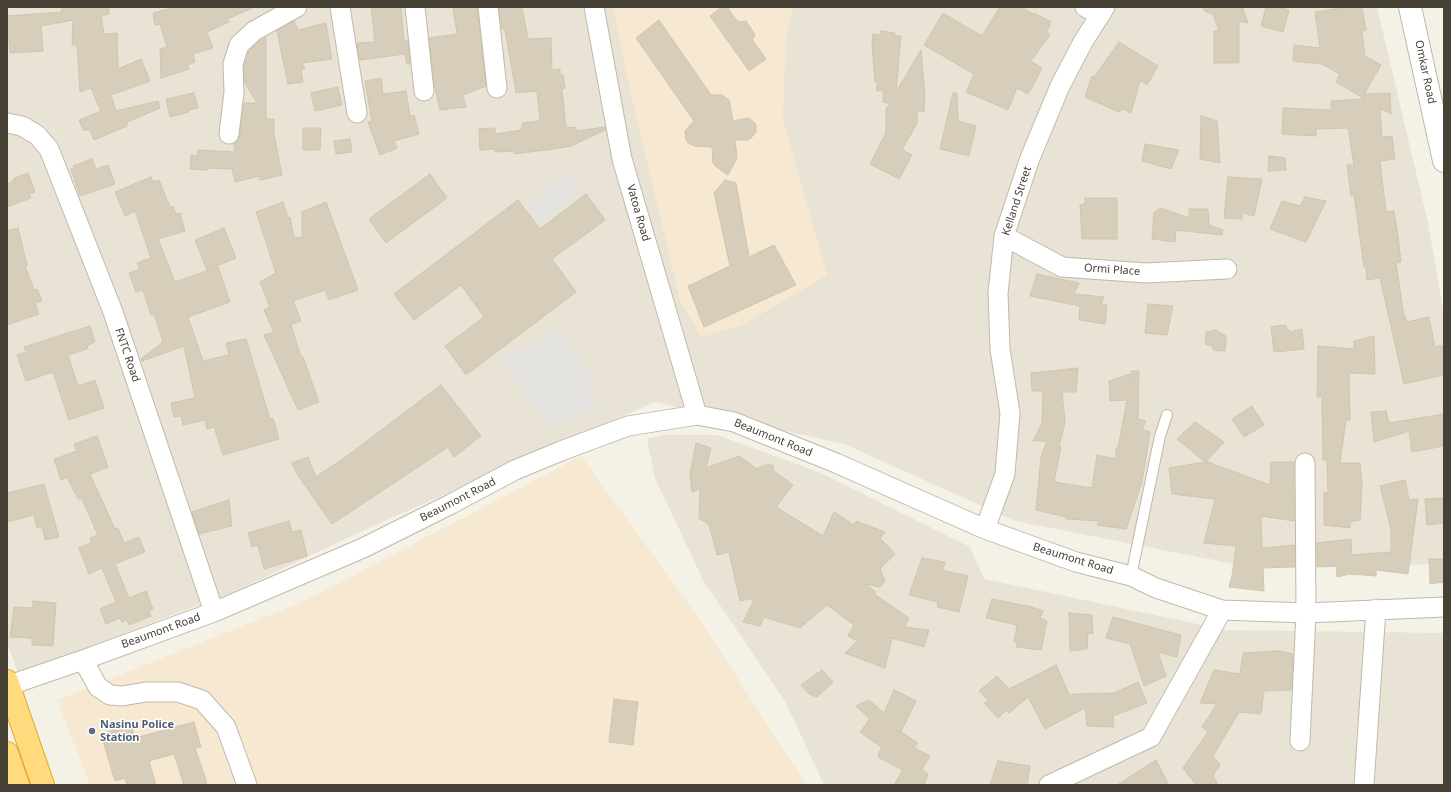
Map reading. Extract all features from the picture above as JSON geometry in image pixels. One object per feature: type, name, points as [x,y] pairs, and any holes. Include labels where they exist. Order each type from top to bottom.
[{"type":"highway","points":[[7,684],[43,785]]},
{"type":"highway","points":[[7,753],[18,785]]},
{"type":"street","points":[[229,134],[234,92],[233,64],[239,45],[254,31],[297,7]]},
{"type":"street","points":[[340,7],[357,113]]},
{"type":"street","points":[[415,7],[424,92]]},
{"type":"street","points":[[488,7],[497,88]]},
{"type":"street","name":"Vatoa Road","points":[[594,7],[622,159],[697,415]]},
{"type":"street","name":"Omkar Road","points":[[1410,7],[1444,161]]},
{"type":"street","name":"Kelland Street","points":[[985,529],[1005,474],[1010,413],[1000,349],[998,300],[1004,236],[1030,158],[1060,86],[1083,42],[1097,10]]},
{"type":"street","name":"FNTC Road","points":[[7,123],[22,126],[37,135],[49,149],[113,312],[214,612]]},
{"type":"street","name":"Ormi Place","points":[[1004,236],[1062,267],[1146,273],[1227,269]]},
{"type":"street","name":"Beaumont Road","points":[[7,684],[84,660],[214,612],[363,548],[516,470],[561,451],[628,426],[697,415],[734,422],[836,463],[985,529],[1076,562],[1131,576],[1156,588],[1222,610],[1306,613],[1444,606]]},
{"type":"street","points":[[1300,741],[1306,613],[1305,463]]},
{"type":"street","points":[[1364,785],[1376,609]]},
{"type":"street","points":[[1049,785],[1151,737],[1222,610]]},
{"type":"street","points":[[84,660],[98,687],[110,695],[122,696],[146,692],[178,692],[202,700],[226,727],[247,785]]},
{"type":"lane","points":[[1131,576],[1160,436],[1167,415]]},
{"type":"shaded area","points":[[7,7],[1377,7],[1428,223],[1444,316],[1444,564],[1255,568],[1015,521],[844,444],[655,402],[373,526],[231,593],[18,673],[7,642]]},
{"type":"shaded area","points":[[613,7],[793,7],[786,39],[783,119],[827,275],[741,326],[701,337],[680,300],[629,86]]},
{"type":"shaded area","points":[[567,174],[582,193],[541,223],[526,203]]},
{"type":"shaded area","points":[[557,328],[597,385],[588,392],[599,407],[555,425],[546,420],[501,361]]},
{"type":"shaded area","points":[[664,435],[717,435],[821,473],[970,547],[984,579],[1226,630],[1444,633],[1444,785],[824,785],[786,703],[703,580],[655,478],[647,439]]},
{"type":"shaded area","points":[[581,456],[701,621],[806,785],[90,785],[57,700],[307,600]]},
{"type":"building","points":[[61,7],[109,7],[109,14],[101,16],[104,34],[117,33],[118,69],[141,59],[150,81],[111,95],[116,111],[158,101],[160,108],[127,122],[127,126],[94,140],[90,130],[83,130],[79,120],[101,111],[91,88],[80,92],[77,45],[72,45],[73,20],[41,26],[43,51],[10,53],[9,40],[7,40],[7,16],[62,12]]},
{"type":"building","points":[[176,7],[255,7],[227,19],[229,22],[207,32],[213,48],[193,54],[195,62],[187,65],[189,69],[161,78],[160,49],[167,47],[160,24],[155,25],[153,13]]},
{"type":"building","points":[[371,7],[401,7],[404,41],[408,40],[410,64],[407,64],[405,54],[360,60],[357,43],[375,42]]},
{"type":"building","points":[[453,7],[477,7],[486,86],[463,95],[466,107],[440,110],[434,83],[429,38],[457,34]]},
{"type":"building","points":[[499,7],[522,7],[528,39],[551,38],[552,70],[560,69],[560,75],[563,75],[565,88],[562,89],[566,128],[576,127],[576,131],[605,127],[605,130],[571,146],[553,149],[514,154],[514,151],[495,152],[495,149],[480,150],[479,129],[495,128],[495,134],[522,130],[522,123],[540,121],[537,91],[516,93],[505,29],[502,29]]},
{"type":"building","points":[[722,7],[727,7],[738,22],[746,21],[755,35],[752,40],[766,59],[749,71],[710,16]]},
{"type":"building","points":[[1000,7],[1021,7],[1051,22],[1047,32],[1050,35],[1031,61],[1042,68],[1028,94],[1017,88],[1008,110],[966,92],[974,74],[924,45],[943,13],[982,36]]},
{"type":"building","points":[[1204,7],[1242,7],[1248,23],[1239,21],[1239,63],[1214,63],[1214,31],[1219,31],[1213,14],[1204,11]]},
{"type":"building","points":[[1266,7],[1278,7],[1289,10],[1283,32],[1261,26]]},
{"type":"building","points":[[1350,7],[1362,7],[1366,30],[1362,31],[1365,56],[1381,65],[1364,94],[1390,93],[1391,114],[1380,108],[1382,137],[1392,136],[1395,159],[1380,161],[1386,212],[1394,211],[1398,236],[1401,262],[1396,263],[1404,316],[1407,322],[1429,317],[1435,347],[1442,345],[1444,357],[1444,375],[1404,384],[1380,278],[1367,280],[1366,267],[1364,267],[1354,195],[1351,196],[1347,164],[1354,166],[1348,128],[1316,129],[1316,136],[1282,134],[1283,108],[1331,110],[1331,101],[1365,99],[1336,82],[1340,74],[1322,64],[1293,61],[1294,45],[1320,48],[1315,12]]},
{"type":"building","points":[[659,20],[711,95],[722,95],[729,100],[733,121],[748,118],[756,125],[756,132],[751,138],[748,140],[735,140],[737,158],[728,175],[713,163],[712,147],[694,146],[688,143],[685,131],[694,121],[636,38]]},
{"type":"building","points":[[294,21],[298,30],[326,23],[332,59],[302,63],[305,69],[301,69],[303,82],[288,84],[277,31]]},
{"type":"building","points":[[881,31],[895,33],[895,36],[901,36],[896,92],[921,50],[925,95],[924,112],[917,111],[917,123],[902,150],[912,155],[899,179],[870,164],[886,133],[886,109],[890,103],[883,102],[883,90],[877,91],[877,82],[875,82],[872,44],[873,34],[881,35]]},
{"type":"building","points":[[266,38],[266,119],[274,119],[274,134],[282,175],[260,180],[259,176],[235,182],[232,169],[190,169],[191,155],[197,156],[198,150],[235,152],[234,144],[240,135],[244,103],[257,103],[245,83],[244,66],[249,51],[258,42]]},
{"type":"building","points":[[1119,42],[1158,66],[1147,85],[1140,81],[1131,113],[1123,109],[1119,112],[1085,97],[1092,76],[1094,77]]},
{"type":"building","points":[[381,78],[383,94],[406,91],[410,117],[414,115],[419,134],[394,141],[397,148],[380,155],[368,122],[372,121],[365,81]]},
{"type":"building","points":[[338,87],[342,105],[315,111],[311,93]]},
{"type":"building","points":[[194,93],[198,108],[170,117],[166,99]]},
{"type":"building","points":[[953,93],[957,93],[958,121],[976,126],[969,156],[940,149]]},
{"type":"building","points":[[1201,116],[1217,121],[1220,163],[1200,159]]},
{"type":"building","points":[[303,128],[321,128],[320,150],[303,150]]},
{"type":"building","points":[[350,139],[352,152],[336,154],[334,141]]},
{"type":"building","points":[[1145,144],[1179,150],[1171,169],[1142,161]]},
{"type":"building","points":[[1269,156],[1285,158],[1286,170],[1268,171]]},
{"type":"building","points":[[92,159],[96,169],[108,165],[115,184],[80,196],[71,169],[74,168],[73,166]]},
{"type":"building","points":[[28,173],[35,192],[29,194],[31,198],[7,207],[7,184],[14,181],[13,179]]},
{"type":"building","points":[[430,174],[447,198],[386,243],[369,219]]},
{"type":"building","points":[[151,177],[153,182],[159,180],[170,207],[173,206],[176,214],[180,213],[185,231],[158,239],[175,282],[218,267],[230,302],[188,317],[203,361],[229,355],[226,343],[246,339],[270,419],[273,418],[279,439],[223,455],[214,427],[207,429],[205,420],[183,425],[181,416],[174,417],[171,403],[195,398],[184,346],[142,361],[141,359],[163,342],[154,314],[151,315],[143,290],[136,292],[129,273],[140,269],[137,263],[151,258],[135,211],[125,216],[115,192]]},
{"type":"building","points":[[1228,177],[1262,179],[1254,216],[1243,213],[1242,219],[1224,218]]},
{"type":"building","points":[[725,180],[736,183],[749,257],[774,245],[796,285],[704,327],[688,286],[730,266],[714,193]]},
{"type":"building","points":[[586,194],[605,220],[552,259],[576,292],[466,375],[445,346],[484,317],[461,285],[414,320],[394,294],[518,200],[540,229]]},
{"type":"building","points":[[1305,197],[1326,201],[1306,242],[1270,229],[1282,201],[1300,206]]},
{"type":"building","points":[[1085,198],[1117,198],[1117,239],[1082,239],[1080,205],[1085,203]]},
{"type":"building","points":[[283,202],[288,218],[290,217],[294,238],[302,237],[302,212],[326,202],[358,290],[329,300],[325,290],[293,301],[301,321],[291,325],[301,357],[303,357],[319,402],[298,410],[264,335],[274,332],[264,310],[270,307],[260,282],[276,273],[256,212]]},
{"type":"building","points":[[1161,208],[1189,218],[1189,209],[1208,209],[1209,225],[1223,230],[1222,235],[1176,230],[1175,242],[1152,239],[1154,212]]},
{"type":"building","points":[[18,228],[27,265],[25,266],[34,290],[37,289],[42,301],[35,303],[39,314],[7,325],[7,231]]},
{"type":"building","points":[[224,228],[236,258],[207,270],[195,240]]},
{"type":"building","points":[[1037,274],[1079,283],[1074,294],[1104,297],[1101,304],[1107,305],[1105,324],[1079,320],[1080,306],[1030,296]]},
{"type":"building","points":[[1148,304],[1173,306],[1167,335],[1145,333]]},
{"type":"building","points":[[1285,325],[1290,332],[1302,329],[1304,349],[1274,352],[1271,327]]},
{"type":"building","points":[[90,326],[95,342],[88,345],[87,349],[68,355],[78,386],[95,380],[104,408],[69,420],[53,372],[26,381],[17,355],[26,352],[24,347]]},
{"type":"building","points":[[1216,330],[1226,336],[1225,351],[1213,350],[1212,346],[1205,344],[1206,332]]},
{"type":"building","points":[[1374,336],[1375,374],[1349,373],[1350,420],[1346,420],[1340,463],[1360,463],[1362,485],[1360,520],[1350,522],[1350,528],[1324,525],[1324,492],[1328,493],[1327,460],[1323,460],[1322,397],[1317,397],[1318,346],[1354,349],[1354,341]]},
{"type":"building","points":[[1078,368],[1076,392],[1062,392],[1065,422],[1059,447],[1061,447],[1054,482],[1092,488],[1097,455],[1116,459],[1116,448],[1118,448],[1127,400],[1110,401],[1109,381],[1130,374],[1130,380],[1132,371],[1139,371],[1138,419],[1146,421],[1142,429],[1150,432],[1142,482],[1126,529],[1097,525],[1099,521],[1066,519],[1066,517],[1036,510],[1041,457],[1047,441],[1033,441],[1042,423],[1043,391],[1032,391],[1031,373]]},
{"type":"building","points":[[441,385],[481,436],[454,457],[448,447],[332,524],[297,474],[292,463],[308,457],[316,477],[347,456]]},
{"type":"building","points":[[1252,406],[1264,425],[1244,437],[1232,419]]},
{"type":"building","points":[[1386,411],[1389,423],[1444,414],[1444,446],[1412,452],[1409,431],[1374,442],[1371,412]]},
{"type":"building","points":[[1195,422],[1224,442],[1206,462],[1270,485],[1271,462],[1294,462],[1294,521],[1261,516],[1262,548],[1295,545],[1295,567],[1263,568],[1264,591],[1229,587],[1236,546],[1204,543],[1215,499],[1172,494],[1169,468],[1205,462],[1177,439]]},
{"type":"building","points":[[97,436],[108,467],[90,474],[115,529],[118,528],[124,543],[139,537],[145,552],[115,564],[129,598],[146,591],[153,609],[149,611],[151,616],[129,625],[127,620],[122,622],[120,618],[106,624],[100,609],[116,602],[102,568],[89,574],[79,548],[91,543],[90,538],[98,535],[82,499],[78,499],[67,477],[61,480],[54,459],[77,451],[74,444]]},
{"type":"building","points":[[696,443],[711,448],[706,468],[739,456],[757,469],[765,465],[773,465],[774,471],[793,485],[776,507],[823,536],[834,512],[854,525],[856,521],[885,532],[880,538],[895,554],[880,569],[885,581],[880,587],[865,584],[876,592],[874,594],[909,618],[905,627],[929,630],[924,647],[892,638],[885,668],[845,653],[857,641],[848,636],[854,625],[827,605],[800,628],[764,617],[760,626],[743,622],[755,598],[740,601],[729,552],[717,555],[709,525],[699,518],[700,489],[692,492],[690,474]]},
{"type":"building","points":[[1405,480],[1409,500],[1418,499],[1408,574],[1376,570],[1376,576],[1349,574],[1337,577],[1336,566],[1317,567],[1317,543],[1351,539],[1352,555],[1391,552],[1391,529],[1380,486]]},
{"type":"building","points":[[44,484],[59,537],[45,540],[42,526],[37,528],[34,515],[7,522],[7,493]]},
{"type":"building","points":[[1444,498],[1444,523],[1427,525],[1425,499]]},
{"type":"building","points":[[229,500],[232,526],[199,534],[192,512]]},
{"type":"building","points":[[289,521],[292,532],[301,530],[307,556],[264,569],[258,545],[252,547],[248,533]]},
{"type":"building","points":[[922,558],[945,562],[942,570],[968,576],[959,612],[937,607],[938,602],[909,595]]},
{"type":"building","points":[[1429,559],[1444,559],[1444,582],[1430,584]]},
{"type":"building","points":[[992,599],[1026,605],[1043,611],[1040,618],[1047,621],[1041,650],[1016,647],[1017,642],[1014,642],[1017,625],[986,618]]},
{"type":"building","points":[[33,601],[56,603],[53,646],[32,645],[32,638],[10,637],[14,607],[33,608]]},
{"type":"building","points":[[1069,613],[1092,615],[1093,634],[1088,633],[1087,649],[1070,651]]},
{"type":"building","points":[[1113,617],[1181,635],[1177,657],[1158,652],[1166,676],[1144,686],[1130,644],[1106,638]]},
{"type":"building","points":[[1279,651],[1293,654],[1291,690],[1264,691],[1261,714],[1239,712],[1213,756],[1220,765],[1213,775],[1218,785],[1196,785],[1183,768],[1208,732],[1202,727],[1217,704],[1200,703],[1214,670],[1240,674],[1243,653]]},
{"type":"building","points":[[1056,665],[1070,696],[1074,694],[1114,693],[1138,682],[1147,703],[1113,716],[1114,727],[1087,726],[1085,708],[1045,729],[1028,697],[1009,713],[1006,710],[998,718],[984,703],[989,701],[979,691],[997,676],[1009,689]]},
{"type":"building","points":[[822,670],[833,682],[817,697],[809,694],[801,685]]},
{"type":"building","points":[[894,690],[916,701],[901,732],[918,743],[914,748],[930,756],[922,769],[928,774],[924,785],[894,785],[903,770],[878,757],[881,747],[860,732],[870,719],[856,706],[869,700],[884,713]]},
{"type":"building","points":[[614,699],[638,702],[633,745],[609,742]]},
{"type":"building","points":[[194,722],[201,747],[195,748],[207,783],[199,785],[184,785],[174,754],[149,761],[156,785],[127,785],[125,778],[115,781],[101,734],[131,724],[135,738]]},
{"type":"building","points":[[1156,760],[1169,785],[1117,785]]},
{"type":"building","points":[[998,761],[1030,766],[1027,785],[990,785]]},
{"type":"place","name":"Nasinu Police Station","points":[[92,731]]}]
